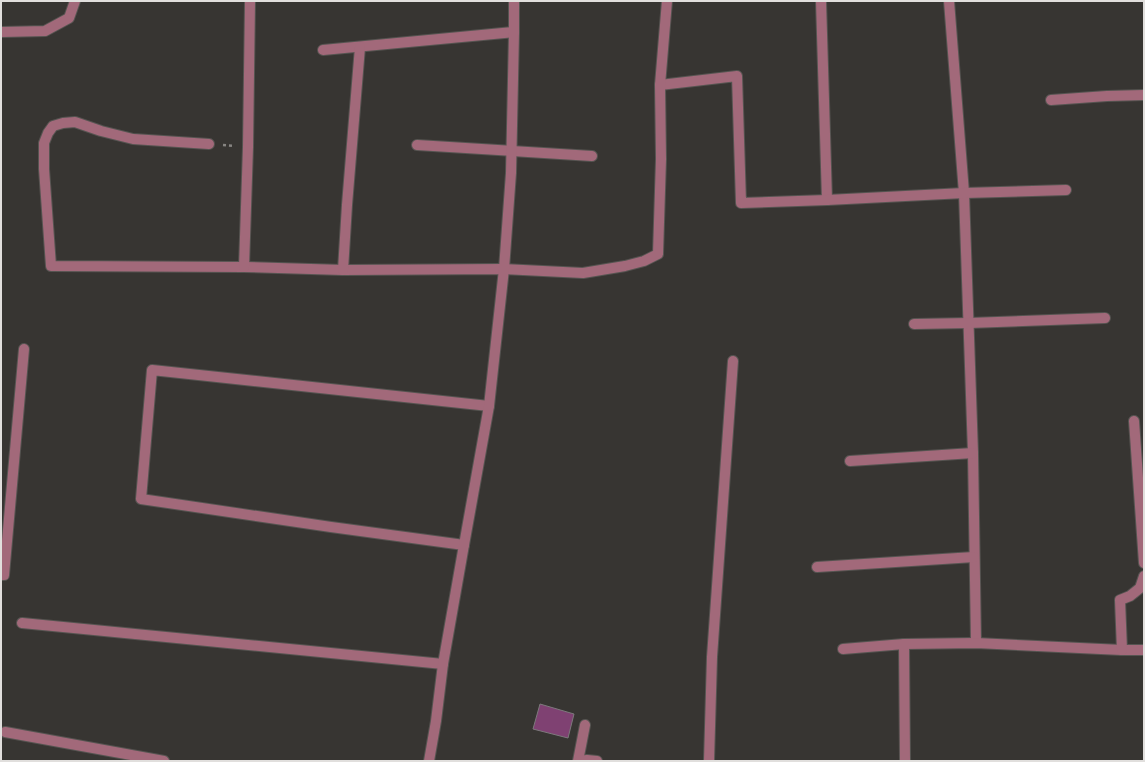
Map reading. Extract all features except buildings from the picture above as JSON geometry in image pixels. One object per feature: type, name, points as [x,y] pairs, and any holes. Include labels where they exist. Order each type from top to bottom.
[{"type":"street","points":[[1,32],[45,31],[69,18],[75,1]]},
{"type":"street","points":[[244,267],[248,147],[250,1]]},
{"type":"street","points":[[429,761],[436,722],[443,664],[489,406],[504,269],[511,151],[514,1]]},
{"type":"street","points":[[209,144],[133,139],[101,131],[75,122],[53,126],[44,143],[44,169],[51,266],[244,267],[343,270],[504,269],[584,273],[644,261],[658,254],[661,159],[660,85],[667,1]]},
{"type":"street","points":[[821,1],[827,200]]},
{"type":"street","points":[[949,1],[964,193],[973,452],[976,643]]},
{"type":"street","points":[[323,50],[514,32]]},
{"type":"street","points":[[343,270],[360,47]]},
{"type":"street","points":[[660,85],[736,76],[741,203],[1066,190]]},
{"type":"street","points":[[1051,100],[1144,95]]},
{"type":"street","points":[[417,145],[592,156]]},
{"type":"street","points":[[914,324],[1105,318]]},
{"type":"street","points":[[1,575],[4,575],[24,349]]},
{"type":"street","points":[[709,761],[712,657],[733,361]]},
{"type":"street","points":[[464,545],[141,499],[152,370],[489,406]]},
{"type":"street","points":[[1134,421],[1144,563]]},
{"type":"street","points":[[850,460],[973,452]]},
{"type":"street","points":[[817,566],[974,557]]},
{"type":"street","points":[[1122,650],[1120,600],[1130,596],[1140,588],[1144,576]]},
{"type":"street","points":[[22,623],[443,664]]},
{"type":"street","points":[[843,648],[904,644],[976,643],[1144,650]]},
{"type":"street","points":[[904,644],[905,761]]},
{"type":"street","points":[[585,726],[579,761],[597,761]]},
{"type":"street","points":[[6,732],[164,761]]},
{"type":"path","points":[[209,144],[248,147]]}]
